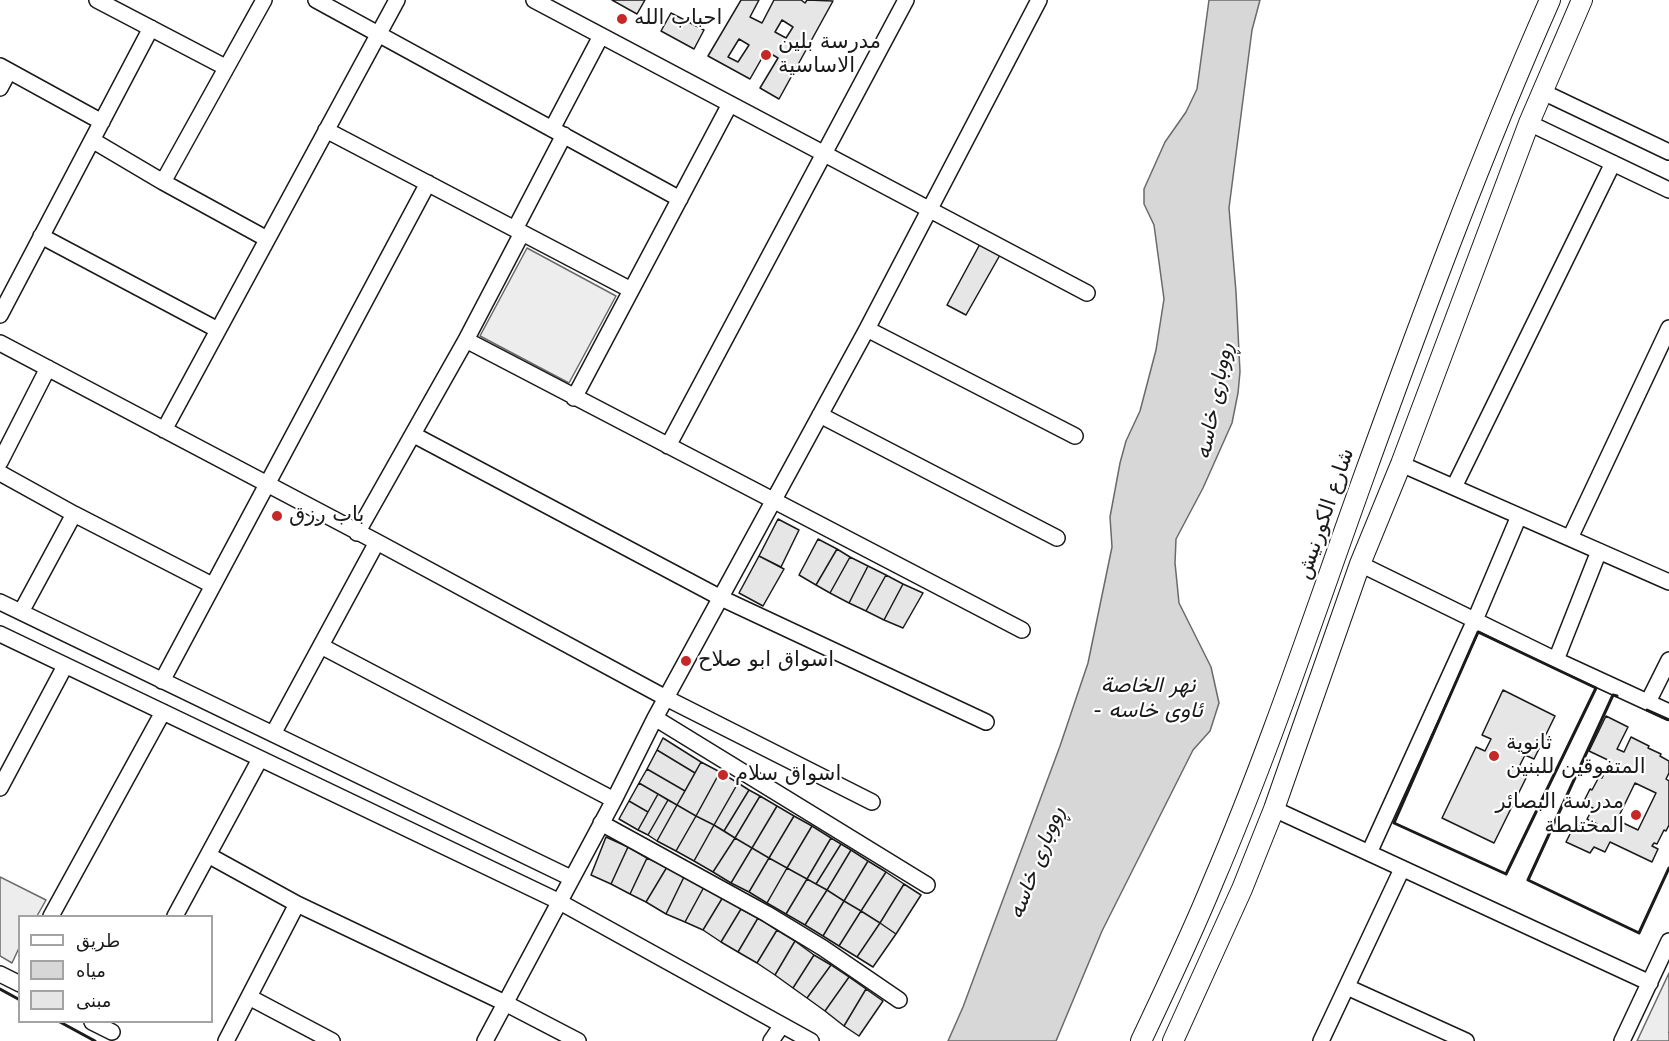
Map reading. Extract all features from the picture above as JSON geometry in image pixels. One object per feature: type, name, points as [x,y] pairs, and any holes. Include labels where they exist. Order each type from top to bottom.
[{"type":"main road","name":"شارع الكورنيش","points":[[1142,1041],[1214,881],[1246,800],[1488,145],[1550,0]]},
{"type":"main road","points":[[1173,1041],[1242,889],[1274,809],[1360,564],[1401,464],[1529,123],[1582,0]]},
{"type":"main road","points":[[1425,314],[1454,323]]},
{"type":"street","points":[[97,0],[225,67]]},
{"type":"street","points":[[163,182],[264,0]]},
{"type":"street","points":[[316,0],[680,199]]},
{"type":"street","points":[[164,430],[397,0]]},
{"type":"street","points":[[534,0],[1087,293]]},
{"type":"street","points":[[485,1041],[614,800],[655,718],[931,209],[1039,0]]},
{"type":"street","points":[[668,446],[824,154],[901,2]]},
{"type":"street","points":[[0,315],[151,28]]},
{"type":"street","points":[[357,533],[466,340],[519,231],[558,132],[601,36]]},
{"type":"street","points":[[0,88],[4,69],[102,122]]},
{"type":"street","points":[[1543,92],[1667,145]]},
{"type":"street","points":[[574,398],[730,104]]},
{"type":"street","points":[[1529,123],[1669,190]]},
{"type":"street","points":[[327,130],[631,290]]},
{"type":"street","points":[[92,140],[267,239]]},
{"type":"street","points":[[1454,487],[1613,163]]},
{"type":"street","points":[[162,681],[428,183]]},
{"type":"street","points":[[41,236],[218,330]]},
{"type":"street","points":[[1570,538],[1669,328]]},
{"type":"street","points":[[867,329],[1075,436]]},
{"type":"street","points":[[466,340],[1022,630]]},
{"type":"street","points":[[0,343],[666,698],[872,802]]},
{"type":"street","points":[[0,462],[48,368]]},
{"type":"street","points":[[820,415],[1057,538]]},
{"type":"street","points":[[414,435],[720,598],[986,722]]},
{"type":"street","points":[[1401,464],[1669,582]]},
{"type":"street","points":[[0,473],[212,585]]},
{"type":"street","points":[[21,612],[74,514]]},
{"type":"street","points":[[1369,853],[1475,620],[1519,516]]},
{"type":"street","points":[[273,734],[377,542]]},
{"type":"street","points":[[1556,660],[1599,551]]},
{"type":"street","points":[[1360,564],[1556,660],[1669,712]]},
{"type":"street","points":[[0,602],[571,878]]},
{"type":"street","points":[[0,634],[558,902],[811,1041]]},
{"type":"street","points":[[321,646],[614,800]]},
{"type":"street","points":[[105,684],[117,659]]},
{"type":"street","points":[[1648,702],[1669,660]]},
{"type":"street","points":[[0,789],[65,666]]},
{"type":"street","points":[[52,915],[163,712]]},
{"type":"street","points":[[655,718],[927,885]]},
{"type":"street","points":[[176,915],[260,759]]},
{"type":"street","points":[[1274,809],[1650,983]]},
{"type":"street","points":[[601,823],[757,908],[823,948],[899,1000]]},
{"type":"street","points":[[208,855],[297,903],[505,1003],[578,1041]]},
{"type":"street","points":[[1321,1041],[1402,869]]},
{"type":"street","points":[[226,1041],[297,903]]},
{"type":"street","points":[[1622,1041],[1669,941]]},
{"type":"street","points":[[0,974],[18,980]]},
{"type":"street","points":[[1347,987],[1466,1041]]},
{"type":"street","points":[[249,997],[332,1041]]},
{"type":"street","points":[[94,1023],[113,1032]]},
{"type":"street","points":[[771,1041],[782,1025]]},
{"type":"shaded area","points":[[527,248],[616,296],[569,383],[480,336]]},
{"type":"shaded area","points":[[0,877],[46,900],[38,915],[18,915],[18,950],[12,963],[0,956]]},
{"type":"shaded area","points":[[1669,973],[1669,1041],[1637,1041]]},
{"type":"water","name":"نهر الخاصة - ئاوی خاسە","points":[[1209,0],[1260,0],[1252,30],[1229,208],[1240,372],[1238,393],[1232,423],[1203,488],[1176,539],[1175,563],[1179,603],[1211,667],[1219,703],[1210,731],[1193,750],[1102,931],[1056,1041],[948,1041],[963,1007],[1060,746],[1088,663],[1112,547],[1110,517],[1120,463],[1126,441],[1140,411],[1156,350],[1164,299],[1154,225],[1144,204],[1144,189],[1165,142],[1186,112],[1197,89]]},
{"type":"building","points":[[612,0],[645,0],[637,14]]},
{"type":"building","points":[[741,0],[759,0],[750,17],[762,23],[774,0],[801,0],[805,3],[807,0],[833,1],[779,99],[760,88],[778,58],[766,51],[750,79],[708,56]],"holes":[[[782,20],[793,27],[786,38],[775,32]],[[739,39],[749,45],[738,62],[728,57]]]},
{"type":"building","points":[[671,13],[704,30],[694,49],[661,31]]},
{"type":"building","points":[[980,244],[1000,255],[966,315],[947,305]]},
{"type":"building","points":[[778,519],[799,530],[781,567],[759,556]]},
{"type":"building","points":[[818,539],[837,549],[816,585],[799,575]]},
{"type":"building","points":[[837,549],[850,557],[830,593],[816,585]]},
{"type":"building","points":[[759,556],[784,569],[763,606],[739,593]]},
{"type":"building","points":[[850,557],[868,566],[849,603],[830,593]]},
{"type":"building","points":[[868,566],[886,575],[866,611],[849,603]]},
{"type":"building","points":[[886,575],[903,584],[884,620],[866,611]]},
{"type":"building","points":[[903,584],[923,593],[903,628],[884,620]]},
{"type":"building","points":[[1503,690],[1555,716],[1534,759],[1525,755],[1519,767],[1529,772],[1494,843],[1442,818],[1476,747],[1485,751],[1491,739],[1482,735]]},
{"type":"building","points":[[1606,716],[1628,727],[1617,749],[1624,752],[1631,737],[1649,746],[1648,748],[1669,761],[1669,773],[1666,779],[1669,781],[1669,825],[1657,844],[1654,843],[1652,846],[1658,849],[1652,862],[1610,842],[1605,852],[1594,847],[1590,853],[1566,842],[1573,828],[1577,830],[1581,821],[1595,828],[1597,824],[1587,819],[1593,808],[1583,803],[1599,777],[1602,778],[1610,761],[1589,751]],"holes":[[[1635,783],[1656,793],[1638,830],[1617,820]]]},
{"type":"building","points":[[663,738],[701,762],[695,773],[657,750]]},
{"type":"building","points":[[657,750],[695,773],[685,791],[647,769]]},
{"type":"building","points":[[701,762],[720,772],[696,816],[677,805]]},
{"type":"building","points":[[647,769],[685,791],[677,805],[639,783]]},
{"type":"building","points":[[720,772],[738,783],[714,825],[696,816]]},
{"type":"building","points":[[639,783],[658,794],[648,812],[629,801]]},
{"type":"building","points":[[738,783],[749,790],[724,831],[714,825]]},
{"type":"building","points":[[749,790],[760,796],[735,838],[724,831]]},
{"type":"building","points":[[658,794],[668,800],[648,835],[638,830]]},
{"type":"building","points":[[760,796],[777,806],[752,848],[735,838]]},
{"type":"building","points":[[668,800],[677,805],[657,841],[648,835]]},
{"type":"building","points":[[629,801],[648,812],[638,830],[619,819]]},
{"type":"building","points":[[677,805],[696,816],[676,851],[657,841]]},
{"type":"building","points":[[777,806],[794,816],[769,858],[752,848]]},
{"type":"building","points":[[696,816],[714,825],[694,861],[676,851]]},
{"type":"building","points":[[794,816],[812,826],[787,868],[769,858]]},
{"type":"building","points":[[714,825],[735,838],[713,872],[694,861]]},
{"type":"building","points":[[812,826],[831,838],[807,879],[787,868]]},
{"type":"building","points":[[606,837],[628,847],[611,884],[591,875]]},
{"type":"building","points":[[735,838],[752,848],[731,883],[713,872]]},
{"type":"building","points":[[831,838],[841,844],[816,884],[807,879]]},
{"type":"building","points":[[841,844],[851,850],[827,890],[816,884]]},
{"type":"building","points":[[628,847],[647,858],[630,894],[611,884]]},
{"type":"building","points":[[752,848],[769,858],[749,892],[731,883]]},
{"type":"building","points":[[851,850],[868,861],[844,901],[827,890]]},
{"type":"building","points":[[647,858],[667,867],[646,902],[630,894]]},
{"type":"building","points":[[769,858],[787,868],[767,903],[749,892]]},
{"type":"building","points":[[868,861],[886,872],[861,911],[844,901]]},
{"type":"building","points":[[667,867],[684,877],[666,914],[646,902]]},
{"type":"building","points":[[787,868],[807,879],[786,914],[767,903]]},
{"type":"building","points":[[886,872],[904,884],[880,923],[861,911]]},
{"type":"building","points":[[684,877],[704,887],[685,922],[666,914]]},
{"type":"building","points":[[807,879],[827,890],[805,925],[786,914]]},
{"type":"building","points":[[904,884],[921,895],[896,934],[880,923]]},
{"type":"building","points":[[704,887],[723,897],[703,930],[685,922]]},
{"type":"building","points":[[827,890],[844,901],[823,936],[805,925]]},
{"type":"building","points":[[723,897],[741,909],[721,942],[703,930]]},
{"type":"building","points":[[844,901],[861,911],[839,946],[823,936]]},
{"type":"building","points":[[741,909],[758,918],[738,952],[721,942]]},
{"type":"building","points":[[861,911],[880,923],[857,957],[839,946]]},
{"type":"building","points":[[758,918],[777,930],[757,963],[738,952]]},
{"type":"building","points":[[880,923],[896,934],[873,967],[857,957]]},
{"type":"building","points":[[777,930],[795,941],[775,975],[757,963]]},
{"type":"building","points":[[795,941],[814,955],[793,988],[775,975]]},
{"type":"building","points":[[814,955],[831,965],[807,998],[793,988]]},
{"type":"building","points":[[831,965],[849,977],[825,1011],[807,998]]},
{"type":"building","points":[[849,977],[866,989],[844,1026],[825,1011]]},
{"type":"building","points":[[866,989],[883,1001],[859,1036],[844,1026]]},
{"type":"wall","points":[[1478,632],[1596,688],[1506,874],[1394,823],[1478,632]]},
{"type":"wall","points":[[1617,696],[1613,695],[1528,880],[1639,933],[1669,868]]},
{"type":"wall","points":[[1647,710],[1669,720]]},
{"type":"wall","points":[[0,989],[18,999]]},
{"type":"wall","points":[[62,1023],[95,1041]]},
{"type":"place","name":"احباب الله","points":[[622,19]]},
{"type":"place","name":"مدرسة بلين الاساسية","points":[[766,55]]},
{"type":"place","name":"باب رزق","points":[[277,516]]},
{"type":"place","name":"اسواق ابو صلاح","points":[[686,661]]},
{"type":"place","name":"ثانوية المتفوقين للبنين","points":[[1494,756]]},
{"type":"place","name":"اسواق سلام","points":[[723,775]]},
{"type":"place","name":"مدرسة البصائر المختلطة","points":[[1636,815]]},
{"type":"water label","name":"ڕووباری خاسە","points":[[1215,401]]},
{"type":"water label","name":"ڕووباری خاسە","points":[[1037,863]]}]
